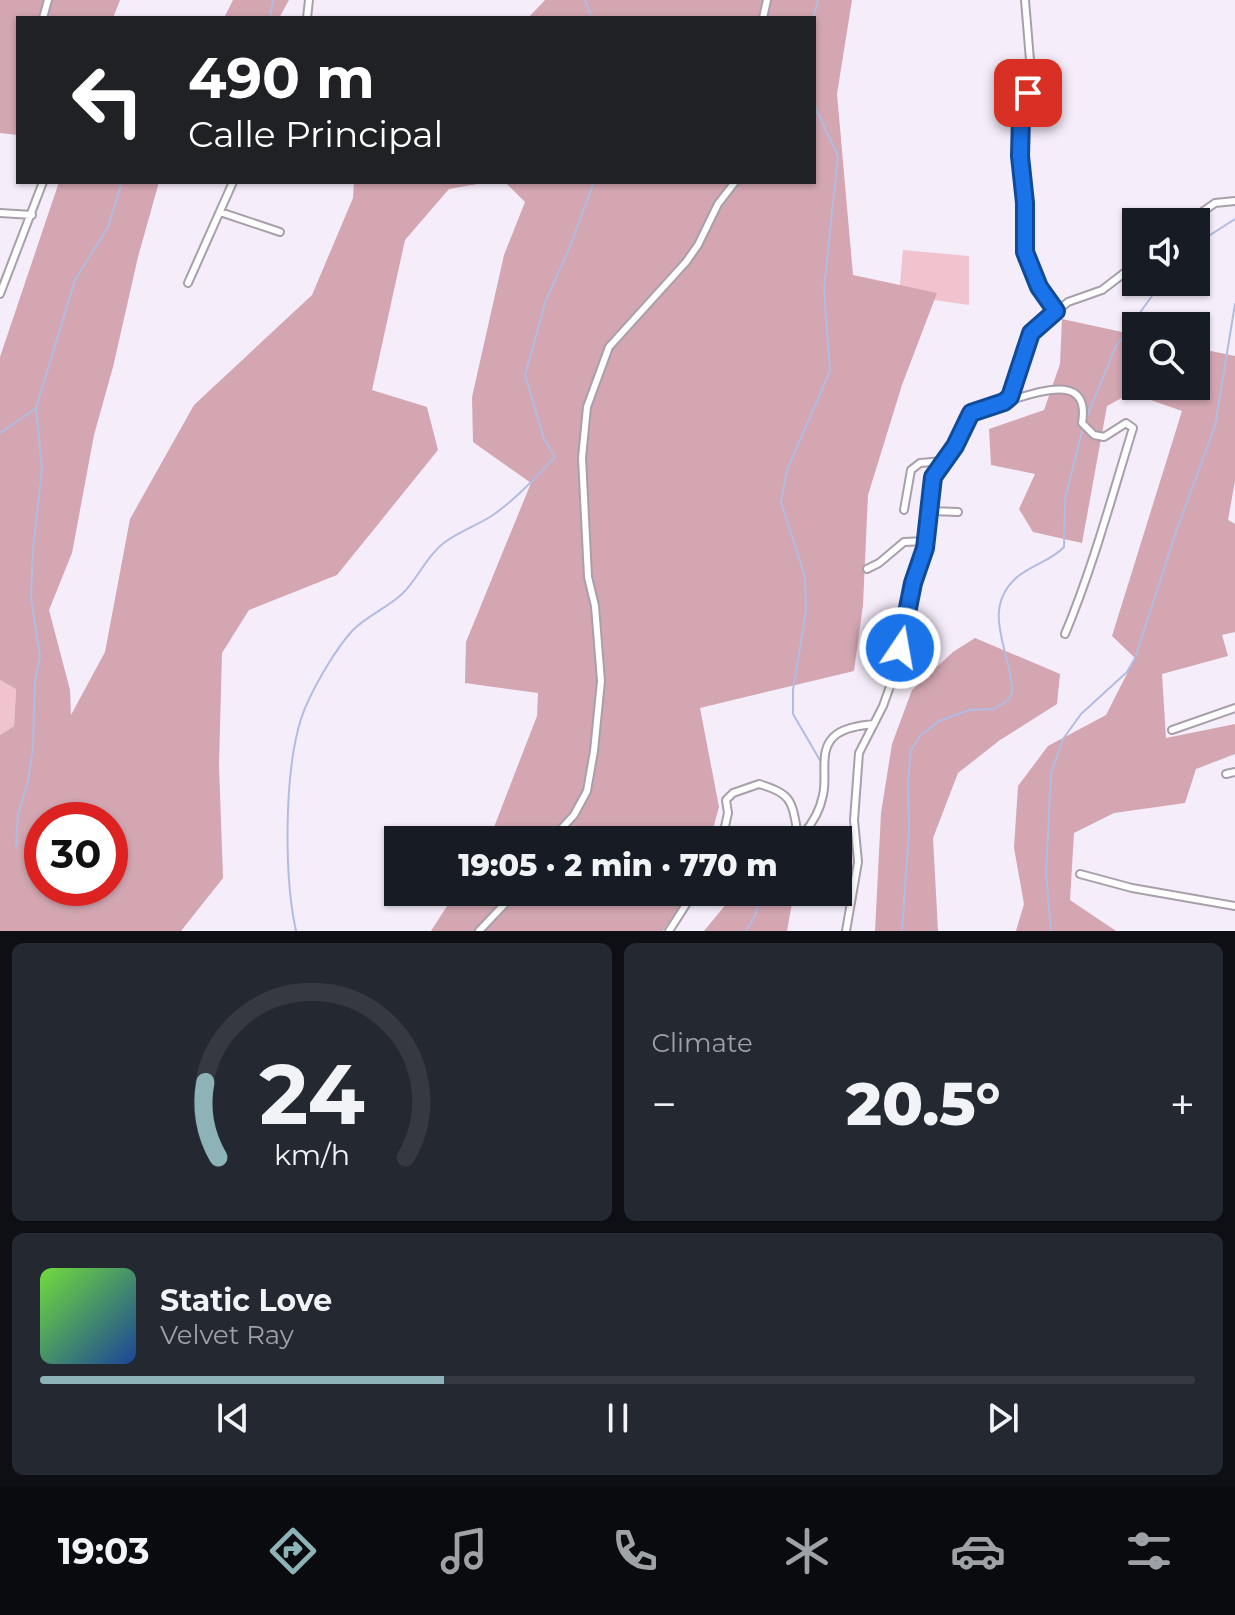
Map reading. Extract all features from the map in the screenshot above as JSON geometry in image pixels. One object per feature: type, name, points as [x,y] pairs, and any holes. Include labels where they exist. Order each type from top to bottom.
[{"type":"street","points":[[1025,0],[1031,72],[1020,124],[1025,252],[1039,287],[1056,311]]},
{"type":"street","points":[[0,294],[42,184]]},
{"type":"street","points":[[188,283],[232,184]]},
{"type":"street","points":[[564,826],[587,791],[601,681],[595,606],[588,577],[582,458],[587,407],[609,347],[686,262],[718,204],[733,184]]},
{"type":"street","points":[[1208,208],[1215,203],[1235,201]]},
{"type":"street","points":[[220,212],[280,232]]},
{"type":"street","points":[[0,213],[32,215]]},
{"type":"street","points":[[1004,402],[1013,392],[1031,333],[1073,300],[1102,290],[1122,275]]},
{"type":"street","points":[[846,931],[858,862],[854,820],[859,753],[894,675],[913,583],[926,541],[933,477],[955,446],[971,413],[1047,391],[1066,389],[1077,396],[1084,412],[1082,423],[1094,435],[1104,437],[1126,423],[1133,428],[1114,483],[1096,556],[1065,634]]},
{"type":"street","points":[[904,510],[911,470],[920,463],[944,461]]},
{"type":"street","points":[[931,511],[958,512]]},
{"type":"street","points":[[867,569],[888,556],[902,542],[926,541]]},
{"type":"street","points":[[1172,730],[1235,708]]},
{"type":"street","points":[[810,826],[824,794],[824,759],[830,742],[838,733],[874,724]]},
{"type":"street","points":[[1226,774],[1235,772]]},
{"type":"street","points":[[725,826],[728,813],[726,800],[733,793],[759,784],[781,793],[792,804],[797,826]]},
{"type":"street","points":[[1080,874],[1132,888],[1235,906]]},
{"type":"street","points":[[479,931],[503,906]]},
{"type":"street","points":[[669,931],[685,906]]},
{"type":"shaded area","points":[[0,0],[120,0],[114,16],[16,16],[16,135],[0,133]]},
{"type":"shaded area","points":[[233,0],[289,0],[280,16],[225,16]]},
{"type":"shaded area","points":[[545,0],[852,0],[837,94],[853,275],[937,293],[902,385],[868,495],[863,605],[854,671],[700,708],[719,807],[714,826],[494,826],[537,716],[538,693],[465,683],[466,642],[531,483],[473,442],[472,397],[504,255],[525,202],[507,184],[816,184],[816,16],[530,16]]},
{"type":"shaded area","points":[[58,184],[158,184],[94,435],[72,553],[49,610],[70,690],[71,715],[105,652],[130,519],[194,405],[312,295],[353,198],[354,184],[478,184],[449,189],[405,240],[372,390],[427,407],[438,450],[337,575],[249,610],[222,653],[219,765],[223,878],[181,931],[0,931],[0,735],[14,726],[16,689],[0,680],[0,357]]},
{"type":"shaded area","points":[[903,250],[969,256],[969,305],[899,295]]},
{"type":"shaded area","points":[[1062,319],[1122,332],[1122,398],[1107,406],[1082,543],[1033,532],[1019,509],[1035,474],[991,465],[989,429],[1044,410],[1060,364]]},
{"type":"shaded area","points":[[1210,351],[1235,356],[1235,481],[1228,520],[1235,524],[1235,632],[1222,635],[1228,656],[1162,674],[1166,738],[1235,724],[1235,754],[1196,769],[1185,803],[1114,813],[1074,833],[1070,900],[1116,931],[1016,931],[1024,904],[1014,848],[1018,786],[1048,746],[1106,715],[1135,658],[1112,636],[1182,411],[1151,400],[1210,400]]},
{"type":"shaded area","points":[[975,638],[1060,674],[1057,704],[1000,740],[958,773],[933,838],[938,931],[875,931],[881,813],[892,744],[912,690],[953,652]]},
{"type":"shaded area","points":[[0,680],[16,688],[14,726],[0,735]]},
{"type":"shaded area","points":[[447,906],[680,906],[663,931],[431,931]]},
{"type":"shaded area","points":[[725,906],[791,906],[787,931],[704,931]]},
{"type":"waterway","points":[[270,16],[273,0]]},
{"type":"waterway","points":[[585,0],[591,16]]},
{"type":"waterway","points":[[814,16],[818,0]]},
{"type":"waterway","points":[[816,109],[838,156],[824,289],[830,371],[787,470],[781,502],[805,577],[806,611],[793,690],[793,714],[821,762]]},
{"type":"waterway","points":[[16,847],[18,814],[28,782],[33,747],[35,682],[40,657],[31,598],[42,469],[36,408],[75,280],[108,227],[121,184]]},
{"type":"waterway","points":[[296,931],[289,882],[288,825],[291,767],[301,719],[316,685],[353,630],[402,594],[438,548],[501,509],[555,457],[544,439],[525,375],[546,300],[593,184]]},
{"type":"waterway","points":[[1210,235],[1235,219]]},
{"type":"waterway","points":[[1085,421],[1116,346],[1152,296]]},
{"type":"waterway","points":[[1051,931],[1046,873],[1051,773],[1063,739],[1081,714],[1127,672],[1135,658],[1215,426],[1235,304]]},
{"type":"waterway","points":[[0,433],[35,409]]},
{"type":"waterway","points":[[902,931],[911,750],[920,736],[939,721],[969,710],[994,709],[1008,700],[1012,693],[1000,634],[1000,605],[1005,591],[1016,578],[1064,547],[1065,499],[1083,427]]},
{"type":"waterway","points":[[816,822],[826,800],[826,775]]},
{"type":"waterway","points":[[746,931],[758,906]]},
{"type":"route","points":[[900,648],[915,574],[925,548],[934,474],[955,446],[971,413],[1010,397],[1031,333],[1056,311],[1039,287],[1025,252],[1025,203],[1020,156],[1021,116],[1028,93]]}]
